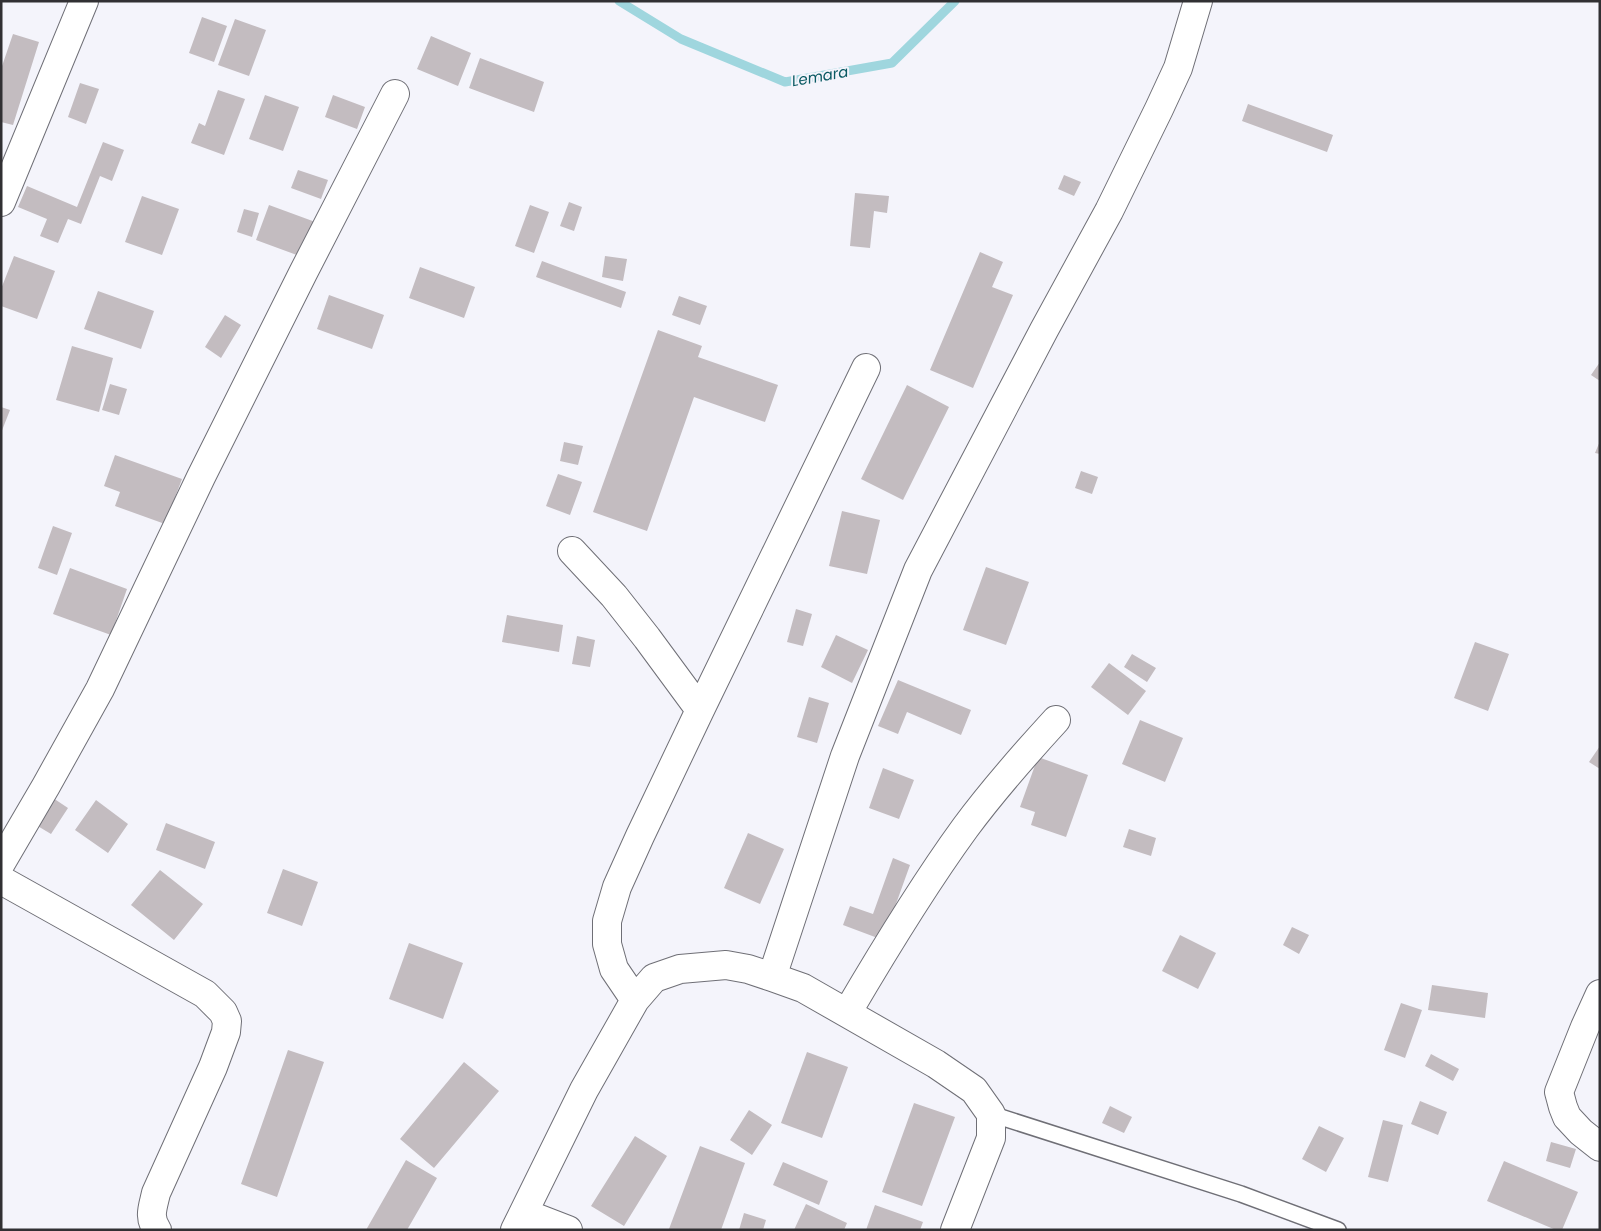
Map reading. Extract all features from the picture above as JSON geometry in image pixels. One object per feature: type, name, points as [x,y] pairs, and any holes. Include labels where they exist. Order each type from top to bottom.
[{"type":"street","points":[[1,202],[84,1]]},
{"type":"street","points":[[772,977],[845,756],[918,570],[1109,211],[1151,126],[1178,68],[1198,1]]},
{"type":"street","points":[[1,863],[100,689],[214,450],[302,273],[395,94]]},
{"type":"street","points":[[635,1000],[614,968],[606,944],[607,921],[617,887],[700,710],[866,368]]},
{"type":"street","points":[[572,551],[614,596],[700,710]]},
{"type":"street","points":[[847,1013],[934,872],[961,834],[1006,775],[1056,720]]},
{"type":"street","points":[[1,880],[205,994],[223,1012],[227,1021],[226,1032],[213,1067],[156,1193],[152,1222],[157,1230]]},
{"type":"street","points":[[568,1230],[520,1221],[584,1090],[635,1000],[654,978],[680,968],[726,965],[772,977],[803,988],[936,1064],[974,1090],[991,1114],[991,1138],[955,1230]]},
{"type":"street","points":[[1600,994],[1581,1034],[1559,1092],[1562,1108],[1567,1117],[1581,1132],[1600,1147]]},
{"type":"lane","points":[[991,1114],[1240,1194],[1338,1230]]},
{"type":"building","points":[[202,17],[227,26],[214,62],[189,53]]},
{"type":"building","points":[[235,19],[266,30],[249,76],[218,65]]},
{"type":"building","points":[[13,34],[39,42],[13,125],[1,122],[1,69]]},
{"type":"building","points":[[431,36],[471,53],[458,86],[417,69]]},
{"type":"building","points":[[480,58],[544,82],[534,112],[469,88]]},
{"type":"building","points":[[80,83],[99,89],[86,124],[68,117]]},
{"type":"building","points":[[218,90],[245,99],[224,155],[191,143],[199,123],[205,126]]},
{"type":"building","points":[[265,95],[299,107],[283,151],[249,139]]},
{"type":"building","points":[[333,95],[365,107],[357,129],[325,117]]},
{"type":"building","points":[[1248,104],[1333,135],[1327,152],[1242,121]]},
{"type":"building","points":[[103,142],[124,150],[112,181],[100,176],[81,224],[68,219],[58,243],[40,236],[47,219],[18,207],[27,186],[77,207]]},
{"type":"building","points":[[298,170],[328,180],[321,199],[291,188]]},
{"type":"building","points":[[1064,175],[1081,182],[1074,196],[1058,189]]},
{"type":"building","points":[[855,193],[889,196],[887,213],[874,211],[870,248],[850,246]]},
{"type":"building","points":[[142,196],[179,209],[162,255],[125,242]]},
{"type":"building","points":[[569,202],[582,207],[574,231],[560,226]]},
{"type":"building","points":[[269,205],[318,223],[305,258],[256,240]]},
{"type":"building","points":[[530,205],[549,212],[534,253],[515,246]]},
{"type":"building","points":[[244,209],[259,213],[252,237],[237,232]]},
{"type":"building","points":[[980,252],[1003,262],[992,287],[1013,295],[973,388],[930,370]]},
{"type":"building","points":[[14,256],[55,271],[37,319],[1,306],[1,289]]},
{"type":"building","points":[[605,256],[627,259],[623,281],[602,277]]},
{"type":"building","points":[[542,261],[626,292],[621,308],[536,277]]},
{"type":"building","points":[[420,267],[475,287],[464,318],[409,298]]},
{"type":"building","points":[[98,291],[154,311],[141,349],[84,329]]},
{"type":"building","points":[[329,295],[384,315],[372,349],[317,329]]},
{"type":"building","points":[[679,296],[707,306],[700,325],[672,315]]},
{"type":"building","points":[[225,315],[241,325],[221,358],[205,347]]},
{"type":"building","points":[[658,330],[702,346],[698,357],[778,385],[765,422],[694,397],[647,531],[593,512]]},
{"type":"building","points":[[72,346],[113,358],[99,412],[56,400]]},
{"type":"building","points":[[1600,362],[1600,381],[1591,375]]},
{"type":"building","points":[[110,384],[127,389],[119,415],[102,410]]},
{"type":"building","points":[[907,385],[949,407],[903,500],[861,479]]},
{"type":"building","points":[[1,407],[10,410],[1,433]]},
{"type":"building","points":[[1600,441],[1600,454],[1595,453]]},
{"type":"building","points":[[564,442],[583,446],[578,465],[560,461]]},
{"type":"building","points":[[115,455],[182,479],[165,524],[115,506],[120,492],[104,486]]},
{"type":"building","points":[[1081,471],[1098,477],[1092,494],[1075,488]]},
{"type":"building","points":[[558,474],[582,482],[570,515],[546,506]]},
{"type":"building","points":[[842,511],[880,520],[867,574],[829,566]]},
{"type":"building","points":[[53,526],[72,533],[57,575],[38,568]]},
{"type":"building","points":[[986,567],[1029,582],[1006,645],[963,630]]},
{"type":"building","points":[[70,568],[127,589],[111,635],[53,614]]},
{"type":"building","points":[[796,609],[812,614],[803,646],[787,642]]},
{"type":"building","points":[[507,615],[563,625],[559,652],[502,642]]},
{"type":"building","points":[[836,635],[868,650],[852,683],[821,667]]},
{"type":"building","points":[[577,636],[595,640],[590,667],[572,664]]},
{"type":"building","points":[[1475,642],[1509,654],[1488,711],[1454,698]]},
{"type":"building","points":[[1132,654],[1156,668],[1147,682],[1124,667]]},
{"type":"building","points":[[1109,663],[1146,691],[1128,715],[1091,687]]},
{"type":"building","points":[[898,680],[971,710],[961,735],[907,712],[898,734],[878,726]]},
{"type":"building","points":[[809,697],[829,703],[817,743],[797,737]]},
{"type":"building","points":[[1140,720],[1183,738],[1165,782],[1122,764]]},
{"type":"building","points":[[1600,746],[1600,769],[1589,762]]},
{"type":"building","points":[[1038,757],[1088,775],[1066,837],[1031,825],[1035,812],[1020,807]]},
{"type":"building","points":[[883,768],[914,780],[899,819],[869,808]]},
{"type":"building","points":[[53,798],[68,808],[51,834],[36,825]]},
{"type":"building","points":[[96,800],[128,824],[108,853],[75,830]]},
{"type":"building","points":[[166,823],[215,842],[205,869],[156,850]]},
{"type":"building","points":[[1129,829],[1156,838],[1151,856],[1123,847]]},
{"type":"building","points":[[748,833],[784,849],[760,904],[724,888]]},
{"type":"building","points":[[893,858],[910,865],[883,940],[843,925],[850,906],[873,914]]},
{"type":"building","points":[[283,869],[318,882],[302,926],[267,913]]},
{"type":"building","points":[[160,870],[203,904],[174,940],[131,905]]},
{"type":"building","points":[[1292,927],[1309,935],[1299,954],[1283,945]]},
{"type":"building","points":[[1180,935],[1216,953],[1198,989],[1162,971]]},
{"type":"building","points":[[409,943],[463,963],[443,1019],[389,999]]},
{"type":"building","points":[[1432,985],[1488,993],[1485,1018],[1428,1010]]},
{"type":"building","points":[[1401,1003],[1422,1010],[1405,1058],[1384,1050]]},
{"type":"building","points":[[288,1050],[324,1062],[277,1197],[241,1184]]},
{"type":"building","points":[[807,1052],[848,1067],[822,1138],[781,1123]]},
{"type":"building","points":[[1431,1054],[1459,1069],[1453,1081],[1425,1066]]},
{"type":"building","points":[[464,1062],[499,1091],[434,1168],[400,1139]]},
{"type":"building","points":[[1420,1101],[1447,1112],[1438,1135],[1411,1124]]},
{"type":"building","points":[[914,1103],[955,1117],[922,1206],[882,1192]]},
{"type":"building","points":[[1110,1106],[1132,1117],[1124,1133],[1102,1123]]},
{"type":"building","points":[[749,1110],[772,1125],[752,1155],[730,1140]]},
{"type":"building","points":[[1383,1120],[1403,1125],[1388,1182],[1368,1177]]},
{"type":"building","points":[[1319,1126],[1344,1138],[1326,1172],[1302,1159]]},
{"type":"building","points":[[635,1136],[667,1156],[624,1226],[591,1206]]},
{"type":"building","points":[[1551,1142],[1576,1149],[1570,1168],[1546,1161]]},
{"type":"building","points":[[700,1146],[745,1163],[721,1230],[671,1230],[669,1229]]},
{"type":"building","points":[[406,1160],[437,1178],[407,1230],[366,1230]]},
{"type":"building","points":[[1504,1161],[1578,1192],[1562,1230],[1556,1230],[1487,1201]]},
{"type":"building","points":[[783,1162],[828,1181],[819,1205],[773,1185]]},
{"type":"building","points":[[806,1204],[847,1223],[844,1230],[794,1230]]},
{"type":"building","points":[[875,1205],[923,1222],[920,1230],[866,1230]]},
{"type":"building","points":[[744,1213],[766,1220],[763,1230],[739,1230]]},
{"type":"waterway","name":"Lemara","points":[[619,1],[681,39],[785,82],[892,63],[955,1]]}]
